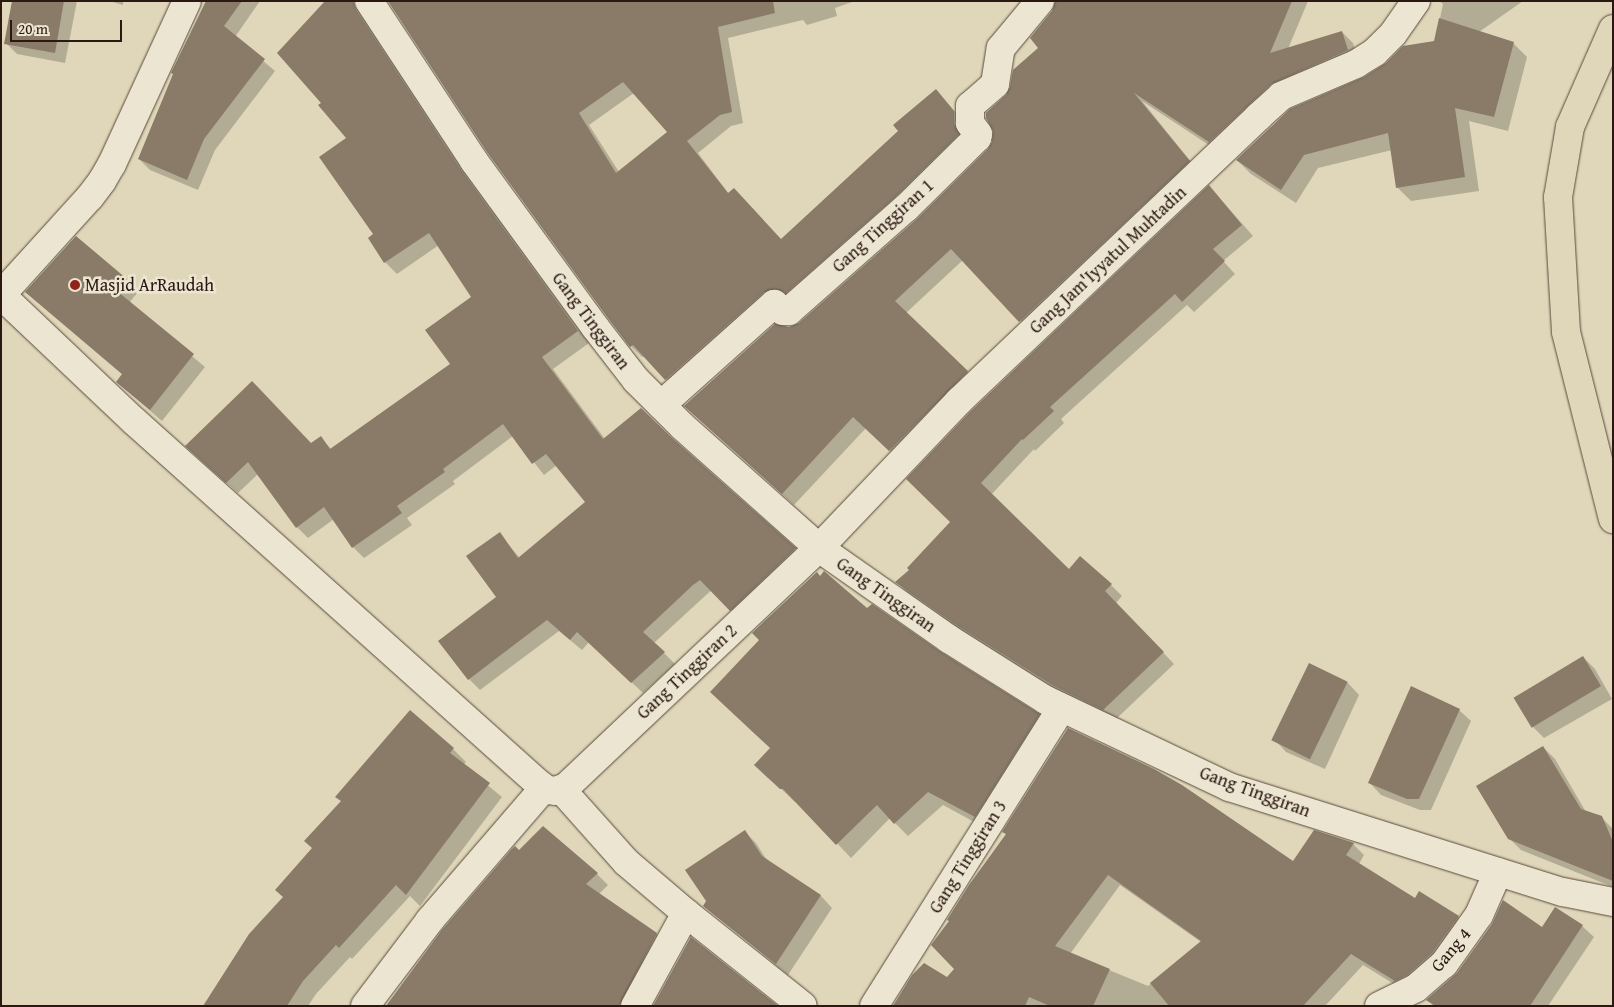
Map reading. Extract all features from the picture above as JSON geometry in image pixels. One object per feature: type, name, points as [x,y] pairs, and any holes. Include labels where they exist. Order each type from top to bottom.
[{"type":"main road","points":[[1613,29],[1570,127],[1558,197],[1566,332],[1613,519]]},
{"type":"street","points":[[187,1],[112,164],[102,181],[90,197],[1,295],[134,421],[552,789],[626,862],[686,913],[803,1006]]},
{"type":"street","name":"Gang Tinggiran","points":[[369,1],[480,169],[618,357],[661,405],[819,548],[949,640],[1016,682],[1062,708],[1229,787],[1563,892],[1613,902]]},
{"type":"street","name":"Gang Tinggiran 1","points":[[661,405],[774,304],[783,311],[789,311],[906,208],[977,138],[978,134],[970,123],[970,106],[996,84],[1001,48],[1040,1]]},
{"type":"street","name":"Gang Jam'Iyyatul Muhtadin","points":[[819,548],[959,401],[1275,101],[1299,87],[1356,64],[1375,52],[1392,34],[1416,1]]},
{"type":"street","name":"Gang Tinggiran 2","points":[[364,1006],[430,920],[552,789],[819,548]]},
{"type":"street","name":"Gang Tinggiran 3","points":[[874,1006],[1062,708]]},
{"type":"street","name":"Gang 4","points":[[1379,1006],[1416,988],[1444,964],[1479,915],[1498,872]]},
{"type":"street","points":[[635,1006],[686,913]]},
{"type":"building","points":[[12,1],[64,1],[55,53],[4,44]]},
{"type":"building","points":[[206,1],[242,1],[224,26],[265,59],[204,139],[187,180],[138,159],[173,74],[171,73]]},
{"type":"building","points":[[325,1],[353,1],[356,10],[461,170],[578,331],[542,357],[603,439],[641,408],[796,548],[730,611],[700,580],[693,585],[643,632],[665,652],[631,683],[577,632],[570,640],[547,620],[468,680],[438,641],[496,597],[466,556],[500,532],[518,558],[585,502],[546,454],[532,464],[503,424],[443,469],[445,472],[397,506],[402,513],[352,548],[324,507],[296,528],[248,462],[226,483],[185,446],[252,381],[311,443],[321,436],[330,449],[450,364],[425,330],[471,297],[429,233],[384,263],[368,238],[373,234],[319,157],[346,138],[318,105],[321,103],[277,53]]},
{"type":"building","points":[[388,1],[773,1],[775,13],[718,27],[732,112],[720,115],[687,141],[728,193],[734,188],[781,239],[898,131],[893,125],[936,89],[954,111],[954,124],[959,134],[895,197],[786,293],[777,289],[764,292],[665,380],[633,345],[630,347],[487,152]],"holes":[[[623,82],[667,132],[616,173],[579,113]]]},
{"type":"building","points":[[1055,1],[1292,1],[1270,53],[1342,31],[1348,50],[1271,84],[1209,142],[1134,93],[1190,161],[1019,322],[951,249],[895,301],[968,371],[889,451],[853,417],[782,494],[684,406],[775,324],[789,327],[799,323],[917,219],[988,149],[992,142],[993,131],[986,118],[986,113],[1006,95],[1010,87],[1013,70],[1038,48],[1030,38],[1052,11]]},
{"type":"building","points":[[1439,18],[1514,42],[1494,117],[1455,108],[1465,177],[1396,188],[1388,133],[1304,155],[1281,190],[1236,160],[1290,109],[1364,77],[1386,63],[1403,46],[1434,41]]},
{"type":"building","points":[[1209,185],[1242,225],[1213,249],[1225,261],[1182,302],[1175,294],[1050,407],[1054,411],[1022,439],[981,483],[1069,569],[1080,556],[1112,584],[1105,591],[1164,652],[1103,710],[1054,686],[958,626],[895,582],[909,570],[907,568],[950,522],[906,479],[970,412]]},
{"type":"building","points":[[76,236],[127,279],[117,291],[194,354],[150,410],[116,382],[122,374],[25,292]]},
{"type":"building","points":[[824,571],[867,608],[872,604],[941,652],[1040,714],[975,817],[928,792],[894,824],[877,805],[836,845],[783,789],[780,789],[754,765],[770,748],[710,692],[759,640],[752,633],[817,572],[820,576]]},
{"type":"building","points":[[1583,656],[1601,686],[1532,728],[1514,698]]},
{"type":"building","points":[[1309,663],[1348,682],[1310,759],[1271,740]]},
{"type":"building","points":[[1411,686],[1460,709],[1419,799],[1407,799],[1368,783]]},
{"type":"building","points":[[410,710],[454,748],[450,753],[490,783],[406,895],[396,885],[339,948],[336,945],[303,981],[287,1006],[203,1006],[249,934],[283,897],[275,890],[312,848],[304,841],[341,801],[335,797]]},
{"type":"building","points":[[1068,728],[1154,769],[1182,785],[1293,861],[1314,830],[1354,843],[1346,855],[1415,898],[1419,891],[1459,916],[1432,953],[1407,975],[1395,981],[1351,954],[1303,1006],[1169,1006],[1150,983],[1201,941],[1108,875],[1055,946],[1110,969],[1093,1006],[1050,1006],[1029,997],[1025,1006],[893,1006],[912,975],[924,963],[947,977],[954,969],[931,945],[949,921],[947,920],[969,885],[1006,834],[1002,832]]},
{"type":"building","points":[[1543,746],[1581,809],[1602,816],[1613,842],[1613,881],[1508,839],[1476,786]]},
{"type":"building","points":[[543,826],[598,873],[586,884],[657,933],[619,1006],[386,1006],[442,930],[511,850],[515,846],[519,850]]},
{"type":"building","points":[[745,830],[762,856],[821,895],[776,964],[703,906],[706,901],[685,870]]},
{"type":"building","points":[[1503,900],[1542,927],[1555,907],[1583,925],[1530,1006],[1435,1006],[1426,1000],[1457,973],[1492,924]]},
{"type":"building","points":[[691,937],[778,1006],[653,1006]]},
{"type":"place","name":"Masjid ArRaudah","points":[[75,285]]}]
